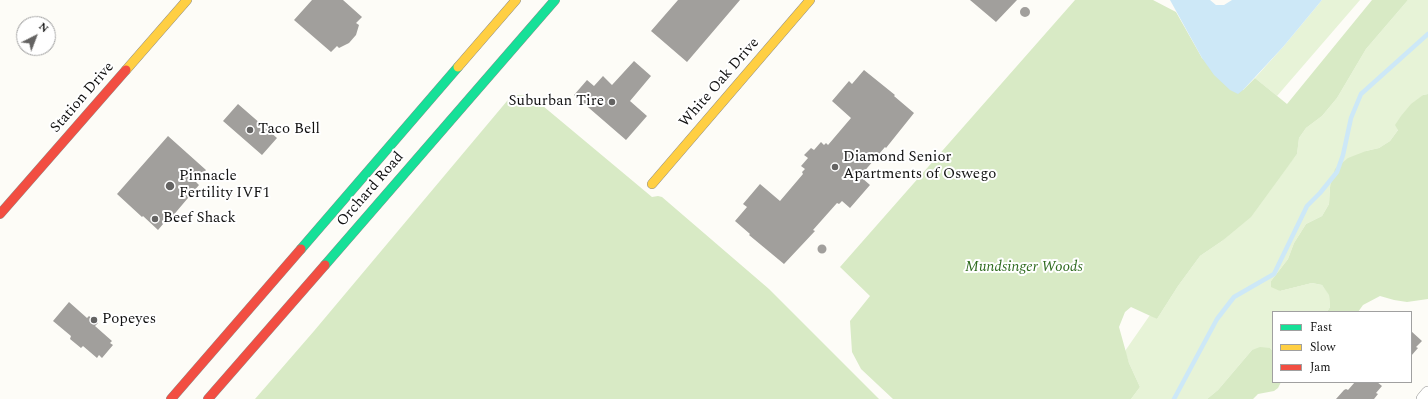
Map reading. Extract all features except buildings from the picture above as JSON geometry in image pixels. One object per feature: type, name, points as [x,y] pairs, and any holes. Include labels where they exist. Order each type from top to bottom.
[{"type":"main road","name":"Station Drive","points":[[0,214],[187,0]]},
{"type":"main road","name":"Orchard Road","points":[[171,399],[516,0]]},
{"type":"main road","name":"Orchard Road","points":[[208,399],[555,0]]},
{"type":"main road","name":"White Oak Drive","points":[[652,184],[810,0]]},
{"type":"street","points":[[1423,399],[1428,393]]},
{"type":"green space","name":"Mundsinger Woods","points":[[1075,0],[1153,0],[1176,12],[1202,58],[1243,90],[1255,78],[1287,104],[1372,0],[1408,0],[1366,49],[1337,98],[1322,116],[1306,128],[1299,138],[1297,154],[1251,217],[1222,241],[1200,256],[1178,286],[1157,319],[1131,307],[1125,312],[1119,327],[1129,363],[1140,387],[1131,399],[893,399],[861,369],[852,352],[850,321],[870,296],[840,267]]},
{"type":"green space","points":[[1322,0],[1360,0],[1277,96],[1255,78]]},
{"type":"green space","points":[[1408,0],[1428,0],[1428,94],[1423,95],[1390,141],[1379,148],[1366,151],[1330,187],[1329,204],[1322,216],[1306,224],[1294,243],[1288,259],[1271,281],[1280,291],[1312,283],[1322,285],[1329,294],[1330,307],[1328,311],[1272,311],[1272,350],[1270,348],[1252,350],[1218,390],[1207,399],[1131,399],[1140,387],[1125,351],[1150,315],[1157,319],[1178,286],[1200,256],[1222,241],[1278,178],[1297,154],[1299,138],[1306,128],[1322,116],[1337,98],[1366,49]]},
{"type":"green space","points":[[1428,94],[1428,299],[1407,302],[1380,296],[1363,305],[1359,311],[1328,311],[1330,307],[1329,295],[1322,285],[1312,283],[1280,291],[1271,287],[1271,281],[1288,259],[1294,243],[1306,224],[1322,216],[1329,204],[1330,187],[1335,169],[1348,158],[1379,148],[1390,141],[1398,130],[1395,125],[1401,116],[1411,104],[1423,95]]},
{"type":"green space","points":[[517,95],[529,96],[537,101],[652,197],[662,197],[769,289],[879,399],[255,399],[507,101]]},
{"type":"green space","points":[[1260,347],[1270,348],[1272,350],[1272,383],[1280,383],[1278,388],[1274,391],[1258,394],[1253,399],[1207,399],[1218,390],[1252,350]]},
{"type":"water","points":[[1170,0],[1210,0],[1216,5],[1224,5],[1232,0],[1322,0],[1283,47],[1238,94],[1230,90],[1214,75],[1202,58]]},
{"type":"waterway","points":[[1174,399],[1217,319],[1234,297],[1274,274],[1307,206],[1337,172],[1343,155],[1351,118],[1361,94],[1428,34]]},
{"type":"traffic: fast","points":[[325,265],[555,0]]},
{"type":"traffic: fast","points":[[301,249],[458,67]]},
{"type":"traffic: slow","points":[[126,70],[187,0]]},
{"type":"traffic: slow","points":[[458,67],[516,0]]},
{"type":"traffic: slow","points":[[652,184],[810,0]]},
{"type":"traffic: jam","points":[[0,214],[126,70]]},
{"type":"traffic: jam","points":[[171,399],[301,249]]},
{"type":"traffic: jam","points":[[208,399],[325,265]]},
{"type":"place","name":"Suburban Tire","points":[[612,102]]},
{"type":"place","name":"Taco Bell","points":[[250,130]]},
{"type":"place","name":"Diamond Senior Apartments of Oswego","points":[[835,167]]},
{"type":"place","name":"Pinnacle Fertility IVF1","points":[[170,186]]},
{"type":"place","name":"Beef Shack","points":[[155,219]]},
{"type":"place","name":"Popeyes","points":[[94,320]]}]
